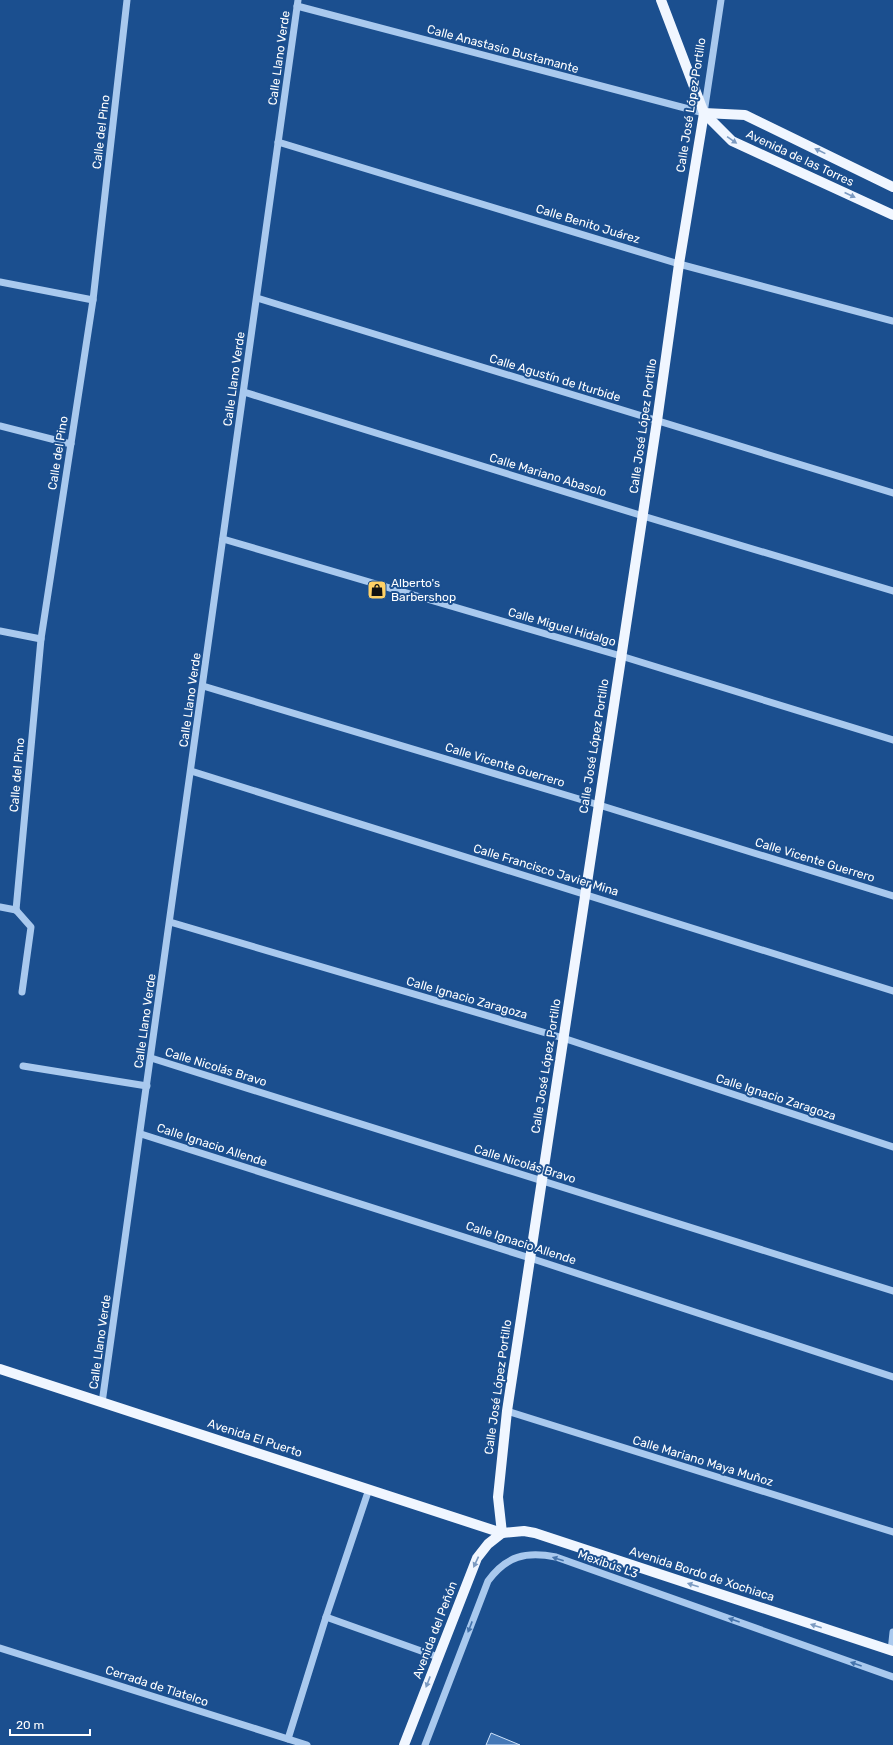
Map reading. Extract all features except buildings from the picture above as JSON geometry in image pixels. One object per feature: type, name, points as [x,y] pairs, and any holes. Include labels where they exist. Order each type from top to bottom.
[{"type":"main road","name":"Avenida de las Torres","points":[[661,0],[704,113],[732,141],[893,215]]},
{"type":"main road","name":"Avenida de las Torres","points":[[704,113],[745,115],[893,187]]},
{"type":"main road","name":"Calle José López Portillo","points":[[502,1533],[498,1497],[507,1411],[643,516],[679,264],[704,113]]},
{"type":"main road","name":"Avenida El Puerto","points":[[0,1369],[502,1533]]},
{"type":"main road","name":"Avenida Bordo de Xochiaca","points":[[502,1533],[524,1531],[535,1533],[892,1651]]},
{"type":"main road","name":"Avenida del Peñón","points":[[404,1745],[477,1558],[488,1544],[502,1533]]},
{"type":"street","name":"Calle del Pino","points":[[16,910],[41,639],[93,300],[127,0]]},
{"type":"street","name":"Calle José López Portillo","points":[[704,113],[721,0]]},
{"type":"street","name":"Calle Anastasio Bustamante","points":[[297,3],[704,113]]},
{"type":"street","name":"Calle Llano Verde","points":[[102,1402],[141,1134],[297,3]]},
{"type":"street","name":"Calle Benito Juárez","points":[[278,142],[679,264],[893,321]]},
{"type":"street","points":[[0,282],[93,300]]},
{"type":"street","name":"Calle Agustín de Iturbide","points":[[256,298],[893,493]]},
{"type":"street","name":"Calle Mariano Abasolo","points":[[244,392],[643,516],[893,591]]},
{"type":"street","points":[[0,426],[71,444]]},
{"type":"street","name":"Calle Miguel Hidalgo","points":[[223,539],[621,656],[893,740]]},
{"type":"street","points":[[0,631],[41,639]]},
{"type":"street","name":"Calle Vicente Guerrero","points":[[203,686],[599,805],[893,896]]},
{"type":"street","name":"Calle Francisco Javier Mina","points":[[191,771],[893,991]]},
{"type":"street","points":[[0,907],[16,910],[31,927],[22,992]]},
{"type":"street","name":"Calle Ignacio Zaragoza","points":[[170,922],[563,1038],[893,1147]]},
{"type":"street","name":"Calle Nicolás Bravo","points":[[151,1058],[893,1291]]},
{"type":"street","points":[[23,1066],[147,1086]]},
{"type":"street","name":"Calle Ignacio Allende","points":[[141,1134],[893,1376]]},
{"type":"street","name":"Calle Mariano Maya Muñoz","points":[[507,1411],[893,1532]]},
{"type":"street","points":[[288,1739],[326,1617],[369,1489]]},
{"type":"street","name":"Mexibús L3","points":[[425,1745],[488,1581],[503,1564],[527,1554],[541,1554],[556,1558],[893,1677]]},
{"type":"street","points":[[326,1617],[438,1657]]},
{"type":"street","points":[[892,1651],[893,1632]]},
{"type":"street","name":"Cerrada de Tlatelco","points":[[0,1648],[307,1745]]},
{"type":"place","name":"Alberto's Barbershop","points":[[377,590]]}]
